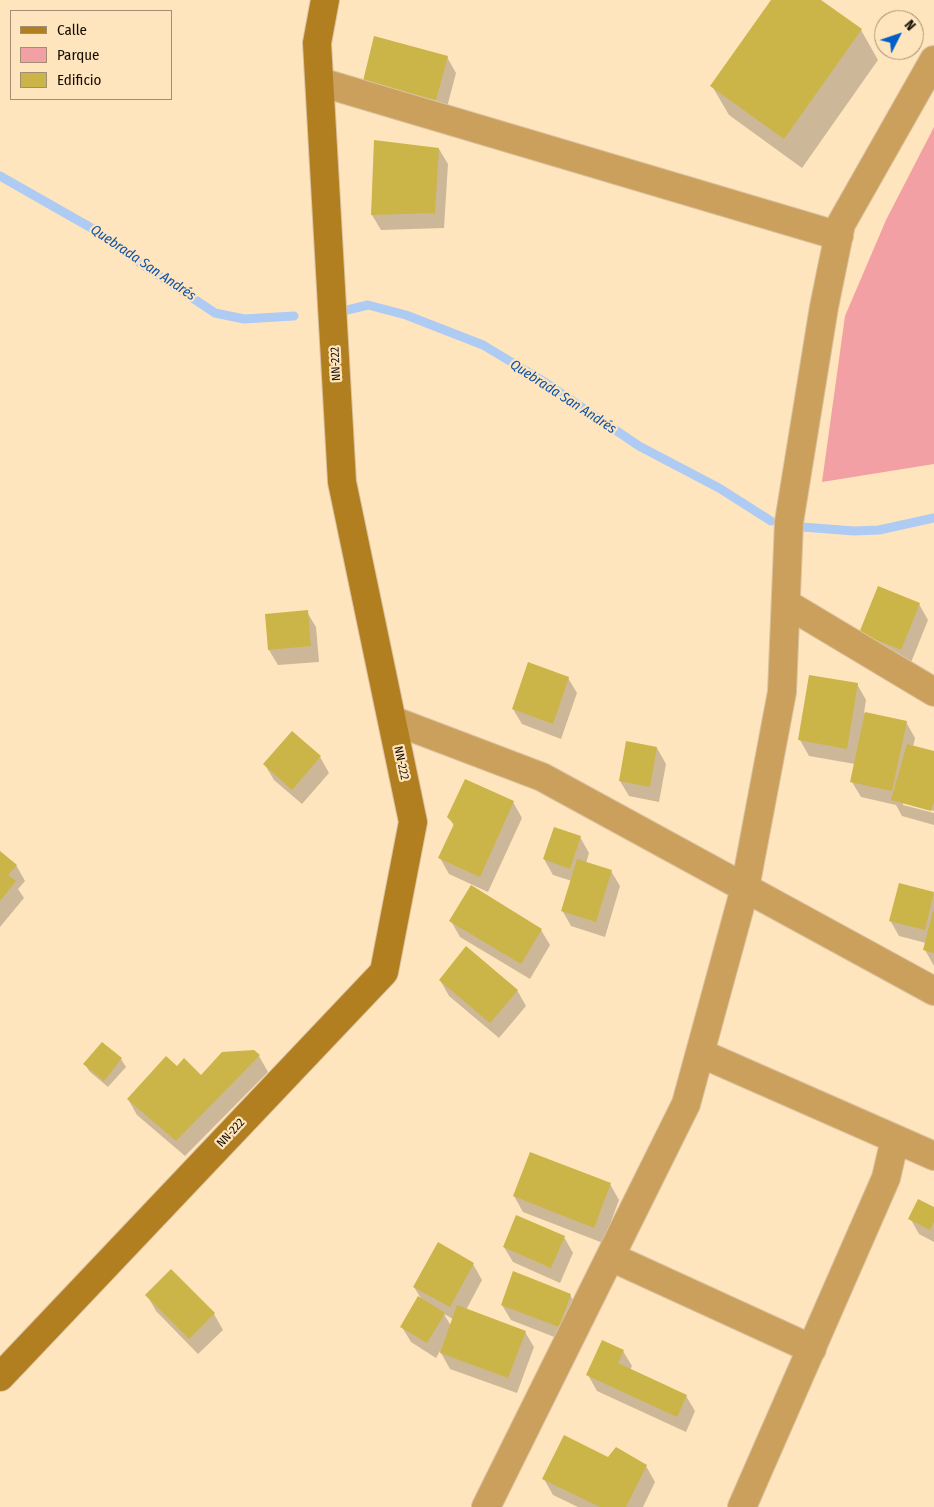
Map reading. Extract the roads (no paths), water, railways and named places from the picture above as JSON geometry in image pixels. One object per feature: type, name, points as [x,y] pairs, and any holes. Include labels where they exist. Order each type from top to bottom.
[{"type":"street","name":"NN-222","points":[[0,1377],[384,972],[413,822],[342,482],[317,43],[325,0]]},
{"type":"street","points":[[486,1507],[686,1104],[745,888],[782,692],[790,522],[824,307],[839,236],[842,224],[934,60]]},
{"type":"street","points":[[320,82],[839,236]]},
{"type":"street","points":[[786,604],[934,692]]},
{"type":"street","points":[[392,720],[542,777],[934,991]]},
{"type":"street","points":[[700,1053],[934,1156]]},
{"type":"street","points":[[742,1507],[886,1178],[895,1139]]},
{"type":"street","points":[[611,1257],[812,1349]]},
{"type":"waterway","name":"Quebrada San Andrés","points":[[0,176],[102,234],[140,263],[215,313],[244,319],[294,316]]},
{"type":"waterway","name":"Quebrada San Andrés","points":[[343,311],[368,305],[406,315],[483,345],[543,381],[639,446],[719,488],[771,521]]},
{"type":"waterway","name":"Quebrada San Andrés","points":[[802,527],[854,531],[879,530],[934,518]]}]
